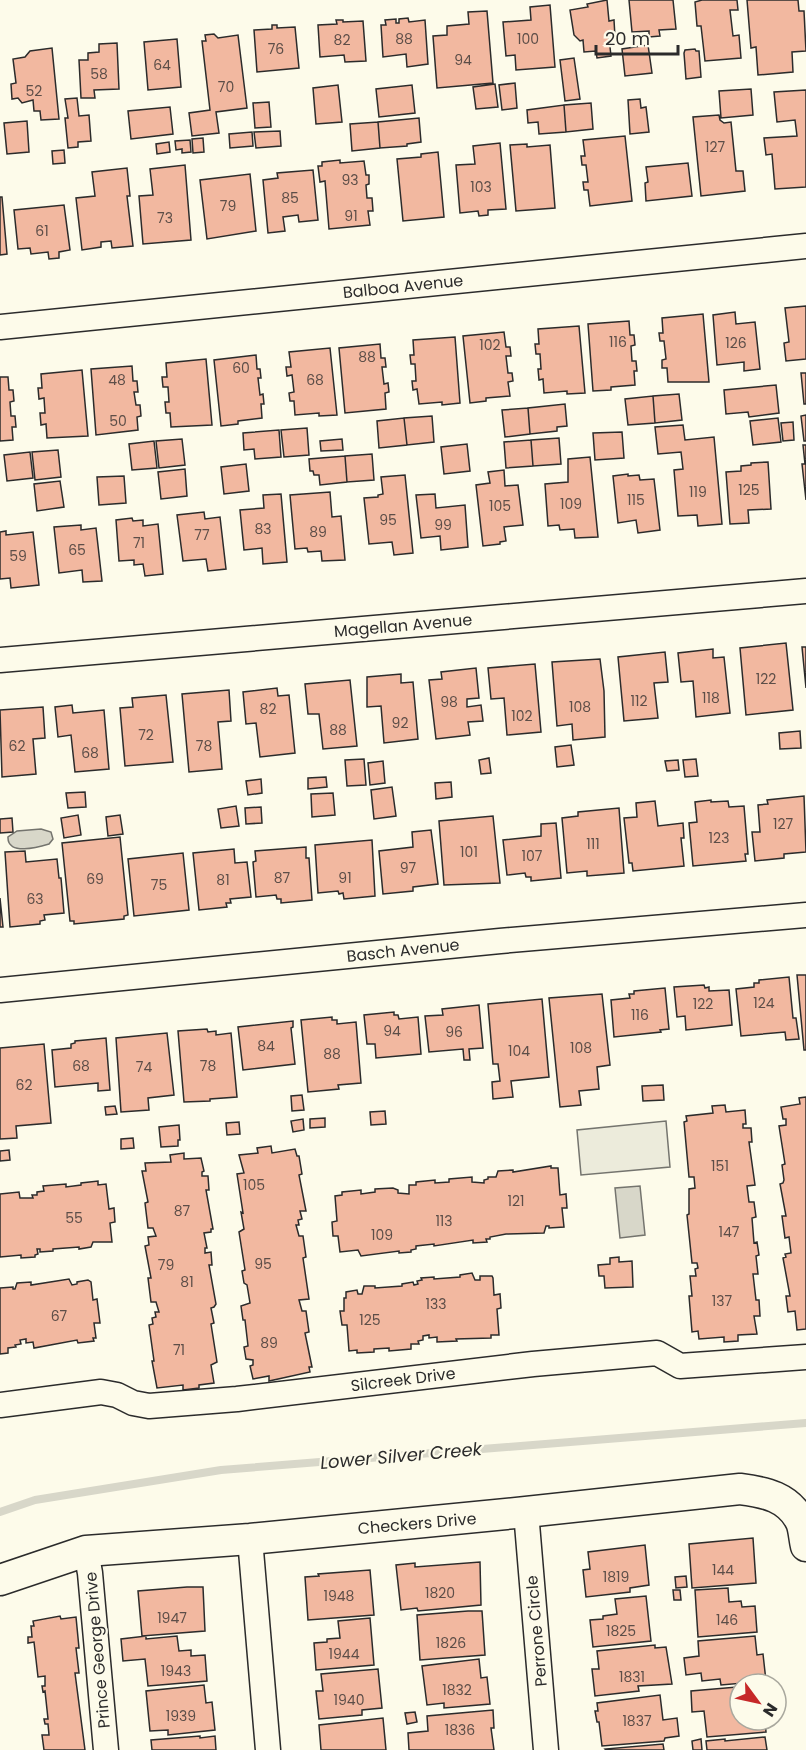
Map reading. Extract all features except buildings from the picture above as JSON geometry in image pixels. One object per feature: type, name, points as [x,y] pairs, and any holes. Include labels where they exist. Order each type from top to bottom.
[{"type":"street","name":"Balboa Avenue","points":[[0,327],[806,246]]},
{"type":"street","name":"Magellan Avenue","points":[[0,660],[806,591]]},
{"type":"street","name":"Basch Avenue","points":[[0,990],[500,941],[806,915]]},
{"type":"street","name":"Silcreek Drive","points":[[0,1405],[100,1392],[149,1406],[226,1400],[523,1365],[657,1353],[680,1366],[806,1357]]},
{"type":"street","name":"Checkers Drive","points":[[0,1580],[86,1551],[250,1539],[740,1489],[767,1493],[787,1504],[801,1522],[806,1546]]},
{"type":"street","name":"Perrone Circle","points":[[526,1512],[546,1750]]},
{"type":"street","points":[[250,1539],[268,1750]]},
{"type":"street","name":"Prince George Drive","points":[[86,1551],[106,1750]]},
{"type":"shaded area","points":[[41,829],[51,832],[53,839],[49,844],[24,849],[13,847],[9,843],[8,837],[17,831]]},
{"type":"shaded area","points":[[666,1121],[670,1167],[581,1175],[577,1130]]},
{"type":"shaded area","points":[[640,1186],[645,1235],[620,1238],[615,1188]]},
{"type":"waterway","name":"Lower Silver Creek","points":[[0,1512],[35,1500],[221,1470],[806,1423]]}]
